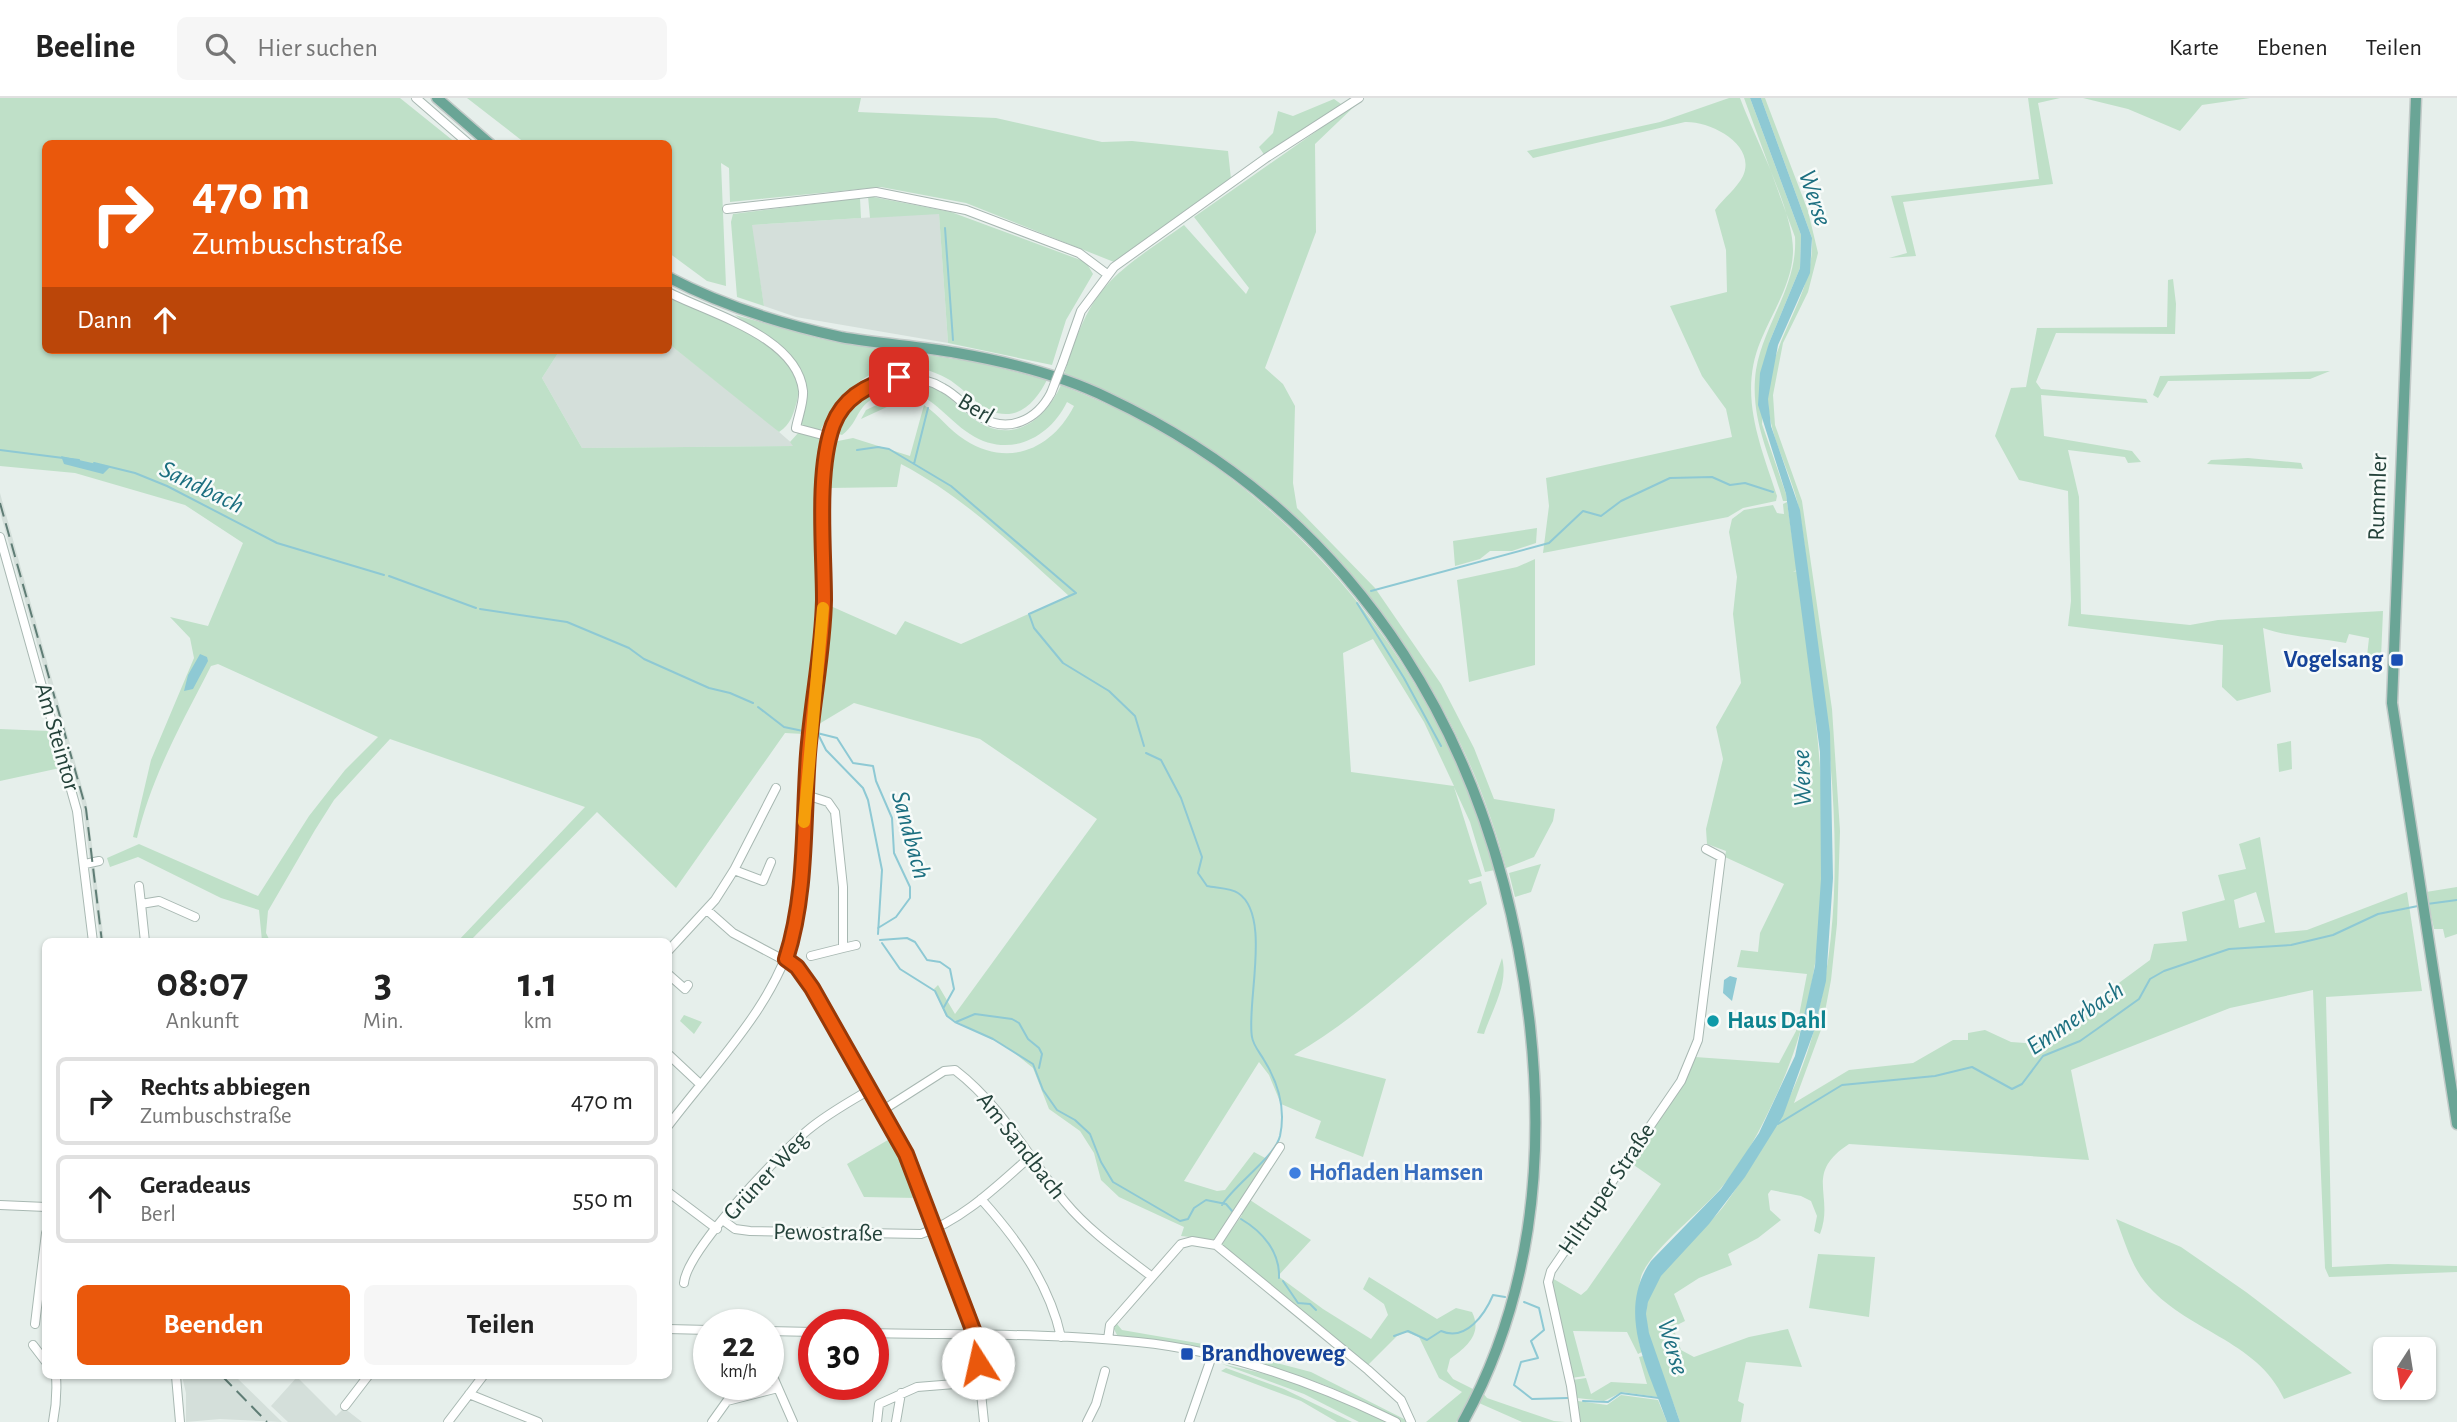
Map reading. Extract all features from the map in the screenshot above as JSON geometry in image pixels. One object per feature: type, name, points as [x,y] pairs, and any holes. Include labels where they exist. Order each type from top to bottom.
[{"type":"main road","points":[[438,98],[485,140]]},
{"type":"main road","name":"Rummler","points":[[2416,98],[2392,648],[2394,720],[2457,1124]]},
{"type":"main road","points":[[672,279],[696,292],[764,318],[844,337],[967,355],[1055,377],[1120,404],[1214,458],[1283,512],[1359,592],[1396,641],[1457,747],[1487,821],[1504,884],[1527,999],[1533,1059],[1537,1117],[1534,1197],[1529,1236],[1498,1349],[1463,1422]]},
{"type":"street","points":[[416,98],[464,140]]},
{"type":"street","name":"Berl","points":[[830,437],[838,415],[853,397],[886,380],[911,377],[944,388],[982,418],[1002,424],[1018,423],[1031,417],[1051,393],[1081,311],[1107,274],[1266,158],[1359,98]]},
{"type":"street","points":[[727,209],[876,192],[967,210],[1079,253],[1107,274]]},
{"type":"street","points":[[672,294],[753,330],[788,359],[796,369],[803,394],[796,428],[830,437],[822,525],[822,630],[798,909],[786,959],[764,999],[672,1121]]},
{"type":"street","name":"Am Steintor","points":[[0,537],[72,789],[85,864],[93,938]]},
{"type":"street","points":[[672,947],[707,910],[734,870],[766,816],[776,788]]},
{"type":"street","points":[[806,795],[833,806],[837,821],[843,887],[843,948]]},
{"type":"street","name":"Hiltruper Straße","points":[[1576,1422],[1571,1386],[1550,1292],[1551,1271],[1688,1070],[1698,1040],[1721,857],[1706,849]]},
{"type":"street","points":[[85,864],[99,861]]},
{"type":"street","points":[[734,870],[763,881],[771,862]]},
{"type":"street","points":[[139,886],[145,938]]},
{"type":"street","points":[[141,904],[159,901],[195,917]]},
{"type":"street","points":[[707,910],[752,944],[786,959],[804,975],[883,1110],[906,1154],[975,1335],[984,1422]]},
{"type":"street","points":[[810,956],[856,945]]},
{"type":"street","points":[[672,978],[685,989],[688,985]]},
{"type":"street","points":[[672,1058],[701,1084]]},
{"type":"street","name":"Am Sandbach","points":[[883,1110],[944,1071],[955,1069],[1010,1124],[1068,1205],[1091,1229],[1151,1276]]},
{"type":"street","name":"Grüner Weg","points":[[684,1283],[688,1267],[755,1182],[808,1130],[871,1089]]},
{"type":"street","points":[[1216,1245],[1280,1147]]},
{"type":"street","points":[[935,1230],[981,1199],[1031,1156]]},
{"type":"street","points":[[672,1195],[718,1229]]},
{"type":"street","points":[[981,1199],[1015,1239],[1041,1280],[1061,1337]]},
{"type":"street","points":[[0,1205],[42,1207]]},
{"type":"street","name":"Pewostraße","points":[[724,1221],[735,1229],[750,1231],[906,1235],[935,1230]]},
{"type":"street","points":[[1108,1339],[1110,1325],[1181,1244],[1192,1241],[1216,1245],[1368,1370],[1401,1400],[1411,1422]]},
{"type":"street","points":[[35,1324],[42,1266]]},
{"type":"street","points":[[672,1329],[693,1329]]},
{"type":"street","points":[[889,1333],[1108,1339],[1162,1345],[1317,1385],[1395,1422]]},
{"type":"street","points":[[33,1345],[42,1357]]},
{"type":"street","points":[[1189,1422],[1212,1356]]},
{"type":"street","points":[[1087,1422],[1096,1404],[1105,1371]]},
{"type":"street","points":[[53,1422],[57,1404],[53,1396],[56,1379]]},
{"type":"street","points":[[176,1379],[180,1422]]},
{"type":"street","points":[[345,1406],[366,1379]]},
{"type":"street","points":[[448,1422],[481,1379]]},
{"type":"street","points":[[877,1422],[879,1404],[901,1393],[917,1387],[980,1382]]},
{"type":"street","points":[[895,1422],[901,1393]]},
{"type":"street","points":[[469,1394],[535,1422]]},
{"type":"street","points":[[712,1422],[727,1401],[731,1400]]},
{"type":"street","points":[[783,1400],[793,1422]]},
{"type":"shaded area","points":[[939,213],[948,343],[796,317],[764,306],[751,225]]},
{"type":"shaded area","points":[[672,346],[795,446],[582,448],[542,378],[557,354],[672,354]]},
{"type":"shaded area","points":[[0,493],[87,805],[104,938],[100,938],[83,807],[0,512]]},
{"type":"shaded area","points":[[183,1379],[238,1379],[282,1422],[220,1419],[186,1422],[186,1393]]},
{"type":"shaded area","points":[[295,1379],[299,1379],[336,1416],[344,1408],[362,1422],[288,1422],[271,1406]]},
{"type":"green space","points":[[0,98],[400,98],[452,140],[42,140],[42,354],[557,354],[542,378],[582,448],[793,446],[790,442],[799,432],[819,438],[824,445],[817,512],[817,604],[804,734],[785,733],[676,888],[597,812],[473,938],[461,938],[585,807],[390,739],[334,800],[268,911],[266,933],[268,938],[262,938],[259,910],[221,898],[138,857],[110,867],[107,858],[139,844],[258,896],[309,816],[345,770],[378,737],[218,664],[211,666],[159,771],[137,838],[133,837],[151,760],[194,658],[190,638],[170,617],[208,626],[243,543],[185,505],[75,473],[0,466]]},
{"type":"green space","points":[[467,98],[861,98],[858,112],[996,118],[1102,142],[1132,141],[1228,151],[1231,179],[1114,262],[966,203],[881,187],[730,202],[729,168],[721,163],[726,286],[707,281],[672,255],[672,140],[521,140]]},
{"type":"green space","points":[[1729,98],[1740,98],[1772,174],[1787,215],[1793,250],[1790,273],[1761,340],[1751,380],[1754,419],[1777,496],[1776,501],[1743,508],[1728,517],[1543,553],[1549,506],[1546,478],[1732,437],[1726,409],[1702,376],[1670,306],[1727,292],[1726,250],[1715,210],[1743,176],[1746,164],[1743,154],[1729,137],[1707,126],[1685,122],[1533,158],[1527,151],[1660,122]]},
{"type":"green space","points":[[1744,98],[1750,98],[1801,235],[1800,268],[1769,343],[1762,424],[1787,501],[1783,501],[1762,437],[1755,388],[1760,353],[1791,272],[1795,237]]},
{"type":"green space","points":[[1761,98],[1765,98],[1808,211],[1818,253],[1808,292],[1783,343],[1773,395],[1775,425],[1802,501],[1832,709],[1840,831],[1837,924],[1831,980],[1822,1027],[1794,1103],[1849,1070],[1913,1063],[1953,1040],[1968,1040],[1968,1033],[1985,1030],[2011,1042],[2025,1043],[2043,1041],[2052,1036],[2051,1033],[2150,960],[2154,944],[2187,941],[2182,912],[2225,900],[2218,875],[2246,869],[2239,844],[2260,837],[2275,933],[2307,930],[2407,892],[2422,991],[2326,997],[2332,1267],[2388,1264],[2457,1266],[2457,1272],[2329,1277],[2325,1268],[2313,990],[2230,1008],[2071,1070],[2089,1160],[1849,1144],[1827,1165],[1823,1186],[1824,1220],[1820,1234],[1814,1231],[1817,1216],[1811,1201],[1801,1196],[1771,1190],[1768,1194],[1770,1210],[1781,1220],[1758,1238],[1728,1254],[1732,1265],[1699,1278],[1674,1294],[1685,1321],[1673,1327],[1681,1350],[1694,1357],[1749,1337],[1788,1329],[1802,1367],[1746,1362],[1738,1401],[1744,1404],[1741,1422],[1680,1422],[1650,1337],[1646,1314],[1649,1298],[1666,1269],[1726,1203],[1753,1163],[1789,1099],[1814,1030],[1825,982],[1831,934],[1834,836],[1828,738],[1800,515],[1793,486],[1777,444],[1768,400],[1775,359],[1806,280],[1811,260],[1812,238]],"holes":[[[2256,892],[2265,922],[2239,928],[2234,900]]]},
{"type":"green space","points":[[2028,98],[2060,98],[2038,103],[2053,184],[1903,202],[1916,256],[1889,258],[1907,253],[1891,196],[2039,179]]},
{"type":"green space","points":[[2083,98],[2250,98],[2202,105],[2180,131],[2128,109]]},
{"type":"green space","points":[[1334,99],[1341,104],[1265,156],[1259,147],[1273,133],[1278,111],[1293,116]]},
{"type":"green space","points":[[1361,100],[1315,144],[1316,232],[1265,368],[1283,384],[1295,406],[1293,483],[1297,508],[1375,588],[1441,684],[1474,748],[1494,799],[1555,809],[1553,821],[1534,857],[1506,868],[1479,786],[1442,708],[1397,635],[1344,568],[1284,508],[1217,455],[1143,410],[1064,375],[1084,321],[1106,286],[1138,258],[1184,225],[1246,294],[1249,288],[1194,217]]},
{"type":"green space","points":[[868,196],[951,212],[1086,262],[1093,274],[1066,320],[1052,365],[948,343],[939,214],[870,218]]},
{"type":"green space","points":[[860,198],[861,218],[752,225],[764,306],[737,297],[731,222],[733,214]]},
{"type":"green space","points":[[2173,279],[2175,334],[2056,333],[2036,382],[2041,389],[2146,399],[2148,403],[2041,395],[2044,436],[2132,451],[2141,462],[2128,463],[2125,457],[2068,450],[2079,497],[2081,614],[2190,625],[2218,620],[2383,611],[2381,658],[2355,658],[2355,655],[2367,656],[2369,638],[2349,634],[2346,643],[2263,628],[2271,692],[2237,701],[2222,687],[2223,645],[2068,626],[2071,601],[2068,491],[2019,480],[1995,436],[2011,388],[2026,387],[2037,328],[2167,327],[2168,280]]},
{"type":"green space","points":[[672,299],[751,335],[788,364],[797,382],[797,401],[791,419],[779,432],[672,346]]},
{"type":"green space","points":[[735,315],[821,339],[981,363],[1047,380],[1028,406],[1006,414],[990,411],[948,379],[926,370],[907,366],[889,368],[872,374],[857,384],[843,397],[820,431],[803,427],[800,422],[806,394],[788,354]]},
{"type":"green space","points":[[2330,371],[2310,379],[2168,381],[2158,398],[2153,395],[2160,376]]},
{"type":"green space","points":[[902,382],[934,388],[980,423],[999,430],[1011,430],[1032,422],[1041,415],[1061,385],[1157,429],[1217,468],[1272,513],[1323,562],[1369,616],[1409,675],[1444,737],[1473,802],[1495,870],[1485,872],[1470,822],[1454,787],[1482,876],[1468,880],[1470,884],[1481,881],[1487,904],[1369,1003],[1294,1055],[1386,1079],[1363,1157],[1315,1138],[1321,1121],[1281,1104],[1269,1075],[1259,1062],[1184,1181],[1217,1191],[1225,1190],[1254,1152],[1267,1159],[1251,1186],[1250,1200],[1311,1240],[1278,1276],[1371,1339],[1388,1315],[1384,1304],[1363,1289],[1369,1277],[1437,1319],[1456,1308],[1472,1312],[1475,1320],[1474,1333],[1467,1345],[1450,1359],[1447,1371],[1453,1379],[1475,1390],[1456,1422],[1426,1422],[1462,1392],[1439,1378],[1419,1337],[1406,1332],[1397,1336],[1368,1365],[1221,1245],[1242,1215],[1239,1212],[1216,1240],[1181,1236],[1184,1227],[1119,1197],[1101,1180],[1094,1153],[1080,1131],[1049,1109],[1033,1068],[1007,1047],[946,1016],[934,989],[938,985],[955,1014],[1097,819],[980,739],[854,703],[819,724],[820,736],[814,736],[826,604],[896,635],[905,621],[961,644],[1069,596],[968,508],[925,477],[901,464],[897,487],[828,488],[833,442],[853,438],[910,456],[924,405],[965,440],[997,453],[1013,453],[1028,450],[1054,433],[1074,406],[1067,402],[1050,426],[1038,435],[1013,445],[999,445],[970,434],[923,397],[901,391],[887,393],[869,401],[842,435],[836,433],[847,413],[861,398]],"holes":[[[1373,639],[1424,722],[1454,786],[1351,772],[1343,653]]]},
{"type":"green space","points":[[891,398],[904,399],[861,419],[866,410]]},
{"type":"green space","points":[[2248,458],[2301,463],[2303,469],[2207,464],[2211,460]]},
{"type":"green space","points":[[1787,502],[1797,570],[1793,572],[1797,571],[1814,702],[1823,838],[1821,906],[1814,972],[1799,1037],[1775,1098],[1744,1157],[1712,1198],[1657,1252],[1642,1274],[1638,1327],[1642,1352],[1638,1354],[1627,1332],[1573,1331],[1585,1376],[1571,1378],[1552,1293],[1552,1278],[1581,1295],[1587,1290],[1661,1184],[1628,1161],[1689,1072],[1695,1057],[1779,1063],[1796,1031],[1807,974],[1737,967],[1741,950],[1758,952],[1760,933],[1784,884],[1725,857],[1726,851],[1707,844],[1706,829],[1723,759],[1716,727],[1741,683],[1733,614],[1737,577],[1729,532],[1732,519],[1744,510],[1773,505],[1777,513],[1784,514],[1783,504]]},
{"type":"green space","points":[[1537,528],[1536,543],[1512,551],[1490,551],[1480,559],[1455,566],[1453,541]]},
{"type":"green space","points":[[1535,559],[1535,665],[1469,682],[1457,580],[1517,567]]},
{"type":"green space","points":[[0,729],[49,731],[60,768],[0,781]]},
{"type":"green space","points":[[2291,741],[2292,769],[2279,772],[2277,744]]},
{"type":"green space","points":[[1541,864],[1531,892],[1515,897],[1509,873]]},
{"type":"green space","points":[[2457,887],[2457,934],[2445,938],[2443,929],[2434,929],[2426,892]]},
{"type":"green space","points":[[1502,958],[1504,967],[1499,996],[1484,1034],[1477,1033]]},
{"type":"green space","points":[[684,1015],[702,1022],[694,1034],[680,1021]]},
{"type":"green space","points":[[893,1137],[917,1198],[864,1197],[847,1164]]},
{"type":"green space","points":[[2116,1219],[2181,1247],[2246,1292],[2352,1373],[2284,1399],[2272,1379],[2256,1362],[2179,1313],[2145,1282],[2132,1260]]},
{"type":"green space","points":[[1818,1254],[1875,1257],[1869,1317],[1809,1308]]},
{"type":"green space","points":[[1126,1312],[1117,1324],[1122,1330],[1203,1344],[1311,1372],[1410,1422],[1401,1422],[1324,1385],[1265,1366],[1216,1354],[1118,1337],[1112,1325]]},
{"type":"green space","points":[[1643,1356],[1658,1397],[1622,1392],[1604,1401],[1577,1398],[1573,1380],[1586,1378],[1591,1394],[1611,1382],[1647,1384],[1639,1357]]},
{"type":"green space","points":[[1222,1364],[1283,1378],[1328,1393],[1386,1422],[1359,1422],[1304,1394]]},
{"type":"green space","points":[[1226,1368],[1284,1389],[1352,1422],[1337,1422],[1301,1401],[1221,1371]]},
{"type":"green space","points":[[1483,1393],[1487,1398],[1554,1421],[1565,1422],[1522,1422],[1479,1403]]},
{"type":"green space","points":[[1621,1395],[1658,1400],[1667,1422],[1579,1422],[1578,1401],[1607,1405]]},
{"type":"water","points":[[1750,98],[1761,98],[1812,238],[1810,273],[1778,345],[1768,399],[1771,426],[1800,510],[1808,568],[1830,733],[1833,878],[1826,981],[1814,1031],[1783,1116],[1745,1177],[1709,1224],[1661,1276],[1648,1302],[1646,1314],[1649,1333],[1680,1422],[1667,1422],[1645,1362],[1635,1321],[1641,1281],[1651,1261],[1721,1189],[1759,1133],[1795,1056],[1815,966],[1821,879],[1820,752],[1786,494],[1758,405],[1760,373],[1769,343],[1800,268],[1801,235]]},
{"type":"water","points":[[61,456],[110,467],[103,474],[64,464]]},
{"type":"water","points":[[200,654],[207,657],[208,661],[193,689],[184,691],[188,675]]},
{"type":"water","points":[[1730,976],[1737,978],[1732,1001],[1723,993],[1724,980]]},
{"type":"waterway","points":[[945,228],[953,340]]},
{"type":"waterway","points":[[914,464],[928,408]]},
{"type":"waterway","points":[[857,450],[878,447],[889,449],[951,486],[1076,593],[1029,614],[1034,628],[1063,663],[1109,691],[1135,716],[1144,746]]},
{"type":"waterway","name":"Sandbach","points":[[0,450],[79,460]]},
{"type":"waterway","name":"Sandbach","points":[[94,463],[135,473],[167,486],[277,543],[384,575]]},
{"type":"waterway","points":[[1371,591],[1549,543],[1583,511],[1601,516],[1621,501],[1670,478],[1712,477],[1730,485],[1745,483],[1773,492]]},
{"type":"waterway","name":"Sandbach","points":[[389,576],[476,608]]},
{"type":"waterway","points":[[1357,603],[1404,678],[1441,746]]},
{"type":"waterway","name":"Sandbach","points":[[480,609],[567,622],[629,648],[644,659],[709,688],[753,703]]},
{"type":"waterway","name":"Sandbach","points":[[758,707],[784,727],[803,731]]},
{"type":"waterway","name":"Sandbach","points":[[817,733],[837,738],[853,763],[873,766],[876,781],[892,818],[894,853],[910,887],[910,898],[896,917],[878,928]]},
{"type":"waterway","name":"Sandbach","points":[[818,734],[826,750],[863,788],[868,800],[882,870],[878,934]]},
{"type":"waterway","points":[[1146,753],[1161,760],[1181,798],[1202,857],[1198,873],[1207,886],[1238,893],[1248,904],[1254,920],[1256,961],[1252,1037],[1277,1087],[1282,1106],[1282,1126],[1277,1144],[1271,1153],[1222,1205]]},
{"type":"waterway","name":"Emmerbach","points":[[2427,904],[2457,900]]},
{"type":"waterway","name":"Emmerbach","points":[[1778,1124],[1842,1085],[1935,1076],[1972,1067],[2012,1089],[2022,1084],[2043,1056],[2080,1041],[2139,999],[2150,979],[2164,971],[2229,949],[2291,945],[2333,935],[2378,914],[2418,906]]},
{"type":"waterway","name":"Sandbach","points":[[880,940],[907,938],[915,942],[927,960],[940,962],[950,969],[954,989],[944,1007]]},
{"type":"waterway","name":"Sandbach","points":[[882,943],[900,969],[935,991],[947,1016],[993,1039],[1033,1064],[1043,1090],[1057,1110],[1075,1120],[1090,1134],[1101,1162],[1113,1182],[1180,1221],[1188,1219],[1194,1208],[1206,1200],[1226,1204],[1233,1212]]},
{"type":"waterway","name":"Sandbach","points":[[956,1022],[975,1014],[1012,1019],[1019,1023],[1028,1039],[1039,1048],[1042,1054],[1039,1068]]},
{"type":"waterway","name":"Sandbach","points":[[1241,1219],[1269,1244],[1277,1260],[1279,1278]]},
{"type":"waterway","name":"Sandbach","points":[[1283,1281],[1298,1303],[1310,1304],[1316,1310]]},
{"type":"waterway","name":"Sandbach","points":[[1394,1336],[1408,1331],[1427,1340],[1441,1331],[1459,1333],[1480,1318],[1493,1295],[1505,1297]]},
{"type":"waterway","name":"Sandbach","points":[[1524,1302],[1539,1308],[1544,1330],[1531,1341],[1538,1358],[1521,1362],[1514,1385],[1532,1399],[1568,1398]]},
{"type":"waterway","name":"Sandbach","points":[[1583,1401],[1608,1402],[1621,1393],[1659,1398]]},
{"type":"railway","points":[[0,503],[86,809],[102,938]]},
{"type":"railway","points":[[225,1379],[267,1422]]},
{"type":"slow traffic","points":[[804,822],[823,608]]},
{"type":"place","name":"Vogelsang","points":[[2397,660]]},
{"type":"place","name":"Haus Dahl","points":[[1713,1021]]},
{"type":"place","name":"Hofladen Hamsen","points":[[1295,1173]]},
{"type":"place","name":"Brandhoveweg","points":[[1187,1354]]},
{"type":"route","points":[[899,377],[874,383],[853,397],[838,415],[830,437],[822,525],[822,630],[810,736],[798,909],[786,959],[797,967],[812,988],[906,1154],[975,1335],[978,1363]]},
{"type":"water label","name":"Werse","points":[[1815,198]]},
{"type":"water label","name":"Werse","points":[[1802,778]]},
{"type":"water label","name":"Werse","points":[[1673,1347]]}]
